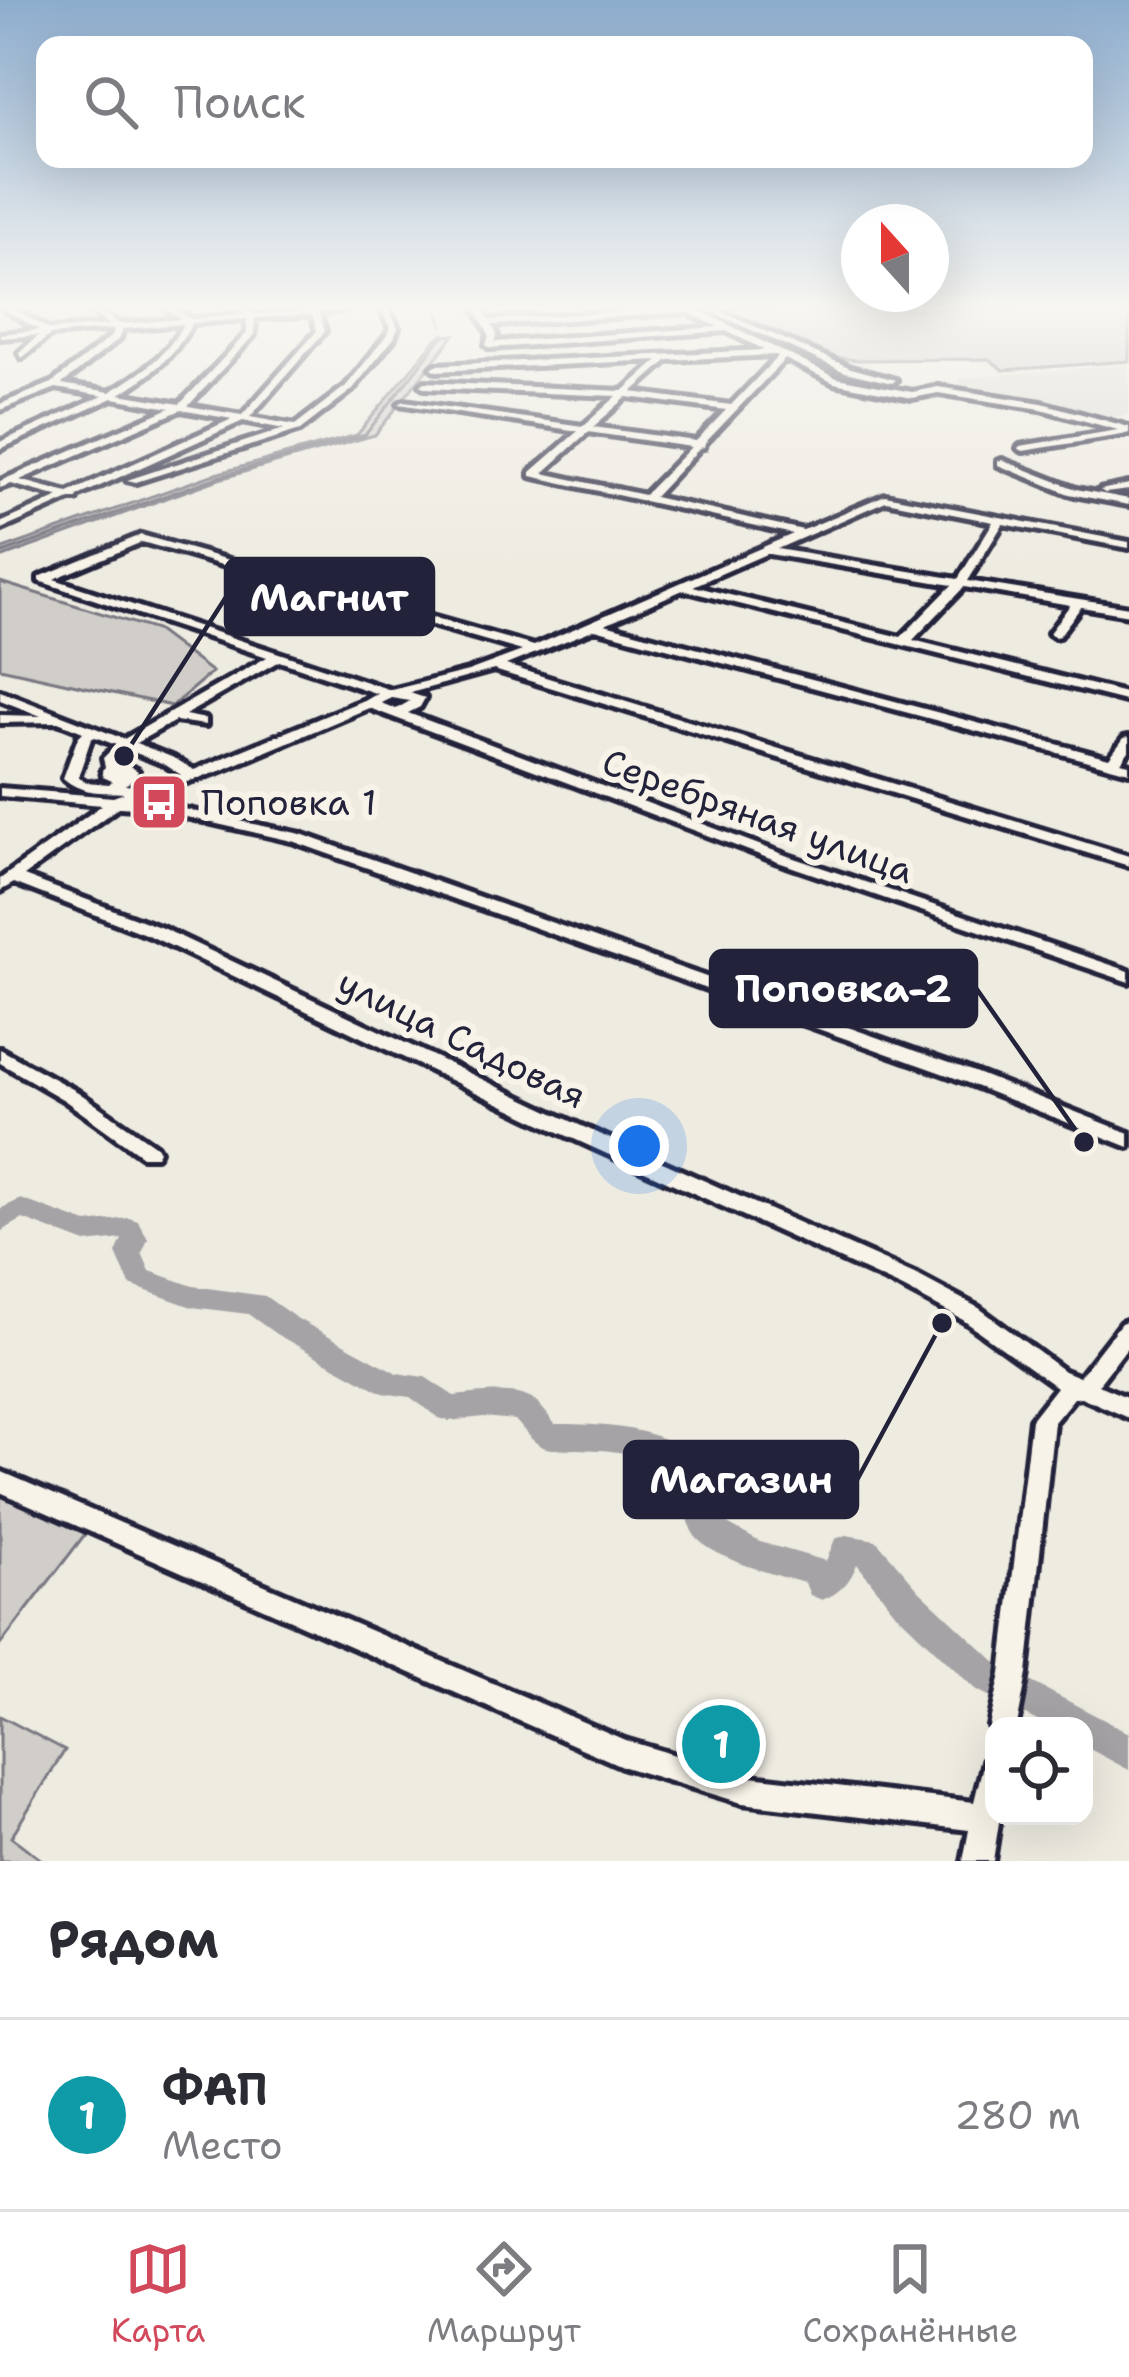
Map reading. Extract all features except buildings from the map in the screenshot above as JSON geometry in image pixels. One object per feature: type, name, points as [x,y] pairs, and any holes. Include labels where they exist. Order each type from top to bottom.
[{"type":"street","points":[[0,407],[28,396]]},
{"type":"street","points":[[0,446],[115,396]]},
{"type":"street","points":[[122,396],[297,428]]},
{"type":"street","points":[[5,483],[183,406],[192,396]]},
{"type":"street","points":[[0,527],[245,417],[264,396]]},
{"type":"street","points":[[5,483],[74,497],[297,428],[339,396]]},
{"type":"street","points":[[626,396],[535,475],[805,533]]},
{"type":"street","points":[[642,396],[734,408]]},
{"type":"street","points":[[646,499],[744,396]]},
{"type":"street","points":[[976,396],[1042,406],[1129,430]]},
{"type":"street","points":[[404,404],[701,445]]},
{"type":"street","points":[[1023,448],[1129,430]]},
{"type":"street","points":[[1002,463],[1073,492],[1129,502]]},
{"type":"street","points":[[1105,490],[1129,487]]},
{"type":"street","points":[[0,792],[116,794],[192,775],[390,694],[535,650],[885,498],[1129,545]]},
{"type":"street","points":[[904,642],[961,583],[998,522]]},
{"type":"street","points":[[396,714],[419,700],[43,579],[141,538],[535,650]]},
{"type":"street","points":[[766,550],[1129,610]]},
{"type":"street","points":[[685,587],[1129,698]]},
{"type":"street","points":[[1054,633],[1078,602]]},
{"type":"street","points":[[595,625],[1121,766],[1129,741]]},
{"type":"street","points":[[6,881],[116,794],[129,769],[113,768],[110,758],[127,743],[279,656]]},
{"type":"street","name":"Серебряная улица","points":[[494,666],[1129,861]]},
{"type":"street","points":[[0,694],[127,743],[192,775]]},
{"type":"street","name":"Серебряная улица","points":[[369,704],[783,860],[1129,977]]},
{"type":"street","points":[[173,717],[201,722]]},
{"type":"street","points":[[0,719],[65,720]]},
{"type":"street","points":[[95,731],[86,737],[70,778],[82,786],[312,842],[957,1072],[1129,1140]]},
{"type":"street","name":"улица Садовая","points":[[6,881],[177,941],[570,1129],[911,1282],[971,1314],[1057,1377],[1129,1408]]},
{"type":"street","points":[[0,1055],[149,1151]]},
{"type":"street","points":[[1005,1717],[1043,1419],[1068,1389],[1083,1388],[1129,1329]]},
{"type":"street","points":[[0,1481],[625,1753],[742,1790],[985,1818],[978,1861]]},
{"type":"shaded area","points":[[389,396],[406,396],[375,435],[219,479],[0,558],[0,550],[212,475],[357,435]]},
{"type":"shaded area","points":[[978,396],[1129,396],[1129,414],[1099,419]]},
{"type":"shaded area","points":[[0,582],[156,630],[212,672],[172,706],[0,668]]},
{"type":"shaded area","points":[[0,1489],[89,1529],[0,1645]]},
{"type":"shaded area","points":[[0,1716],[65,1750],[11,1837],[43,1861],[0,1861]]},
{"type":"waterway","points":[[0,554],[218,477],[365,435],[396,396]]},
{"type":"waterway","points":[[0,1222],[21,1208],[86,1233],[129,1228],[135,1239],[129,1253],[140,1278],[192,1296],[255,1304],[393,1385],[415,1385],[449,1409],[523,1408],[548,1436],[612,1439],[657,1449],[691,1472],[704,1494],[707,1529],[753,1554],[816,1572],[822,1585],[838,1571],[846,1549],[865,1550],[908,1602],[987,1677],[1065,1717]]},
{"type":"waterway","points":[[1093,1732],[1129,1752]]},
{"type":"place","name":"Магнит","points":[[124,756]]},
{"type":"place","name":"Поповка 1","points":[[159,802]]},
{"type":"place","name":"Поповка-2","points":[[1084,1142]]},
{"type":"place","name":"Магазин","points":[[942,1323]]},
{"type":"place","name":"ФАП","points":[[721,1744]]}]
